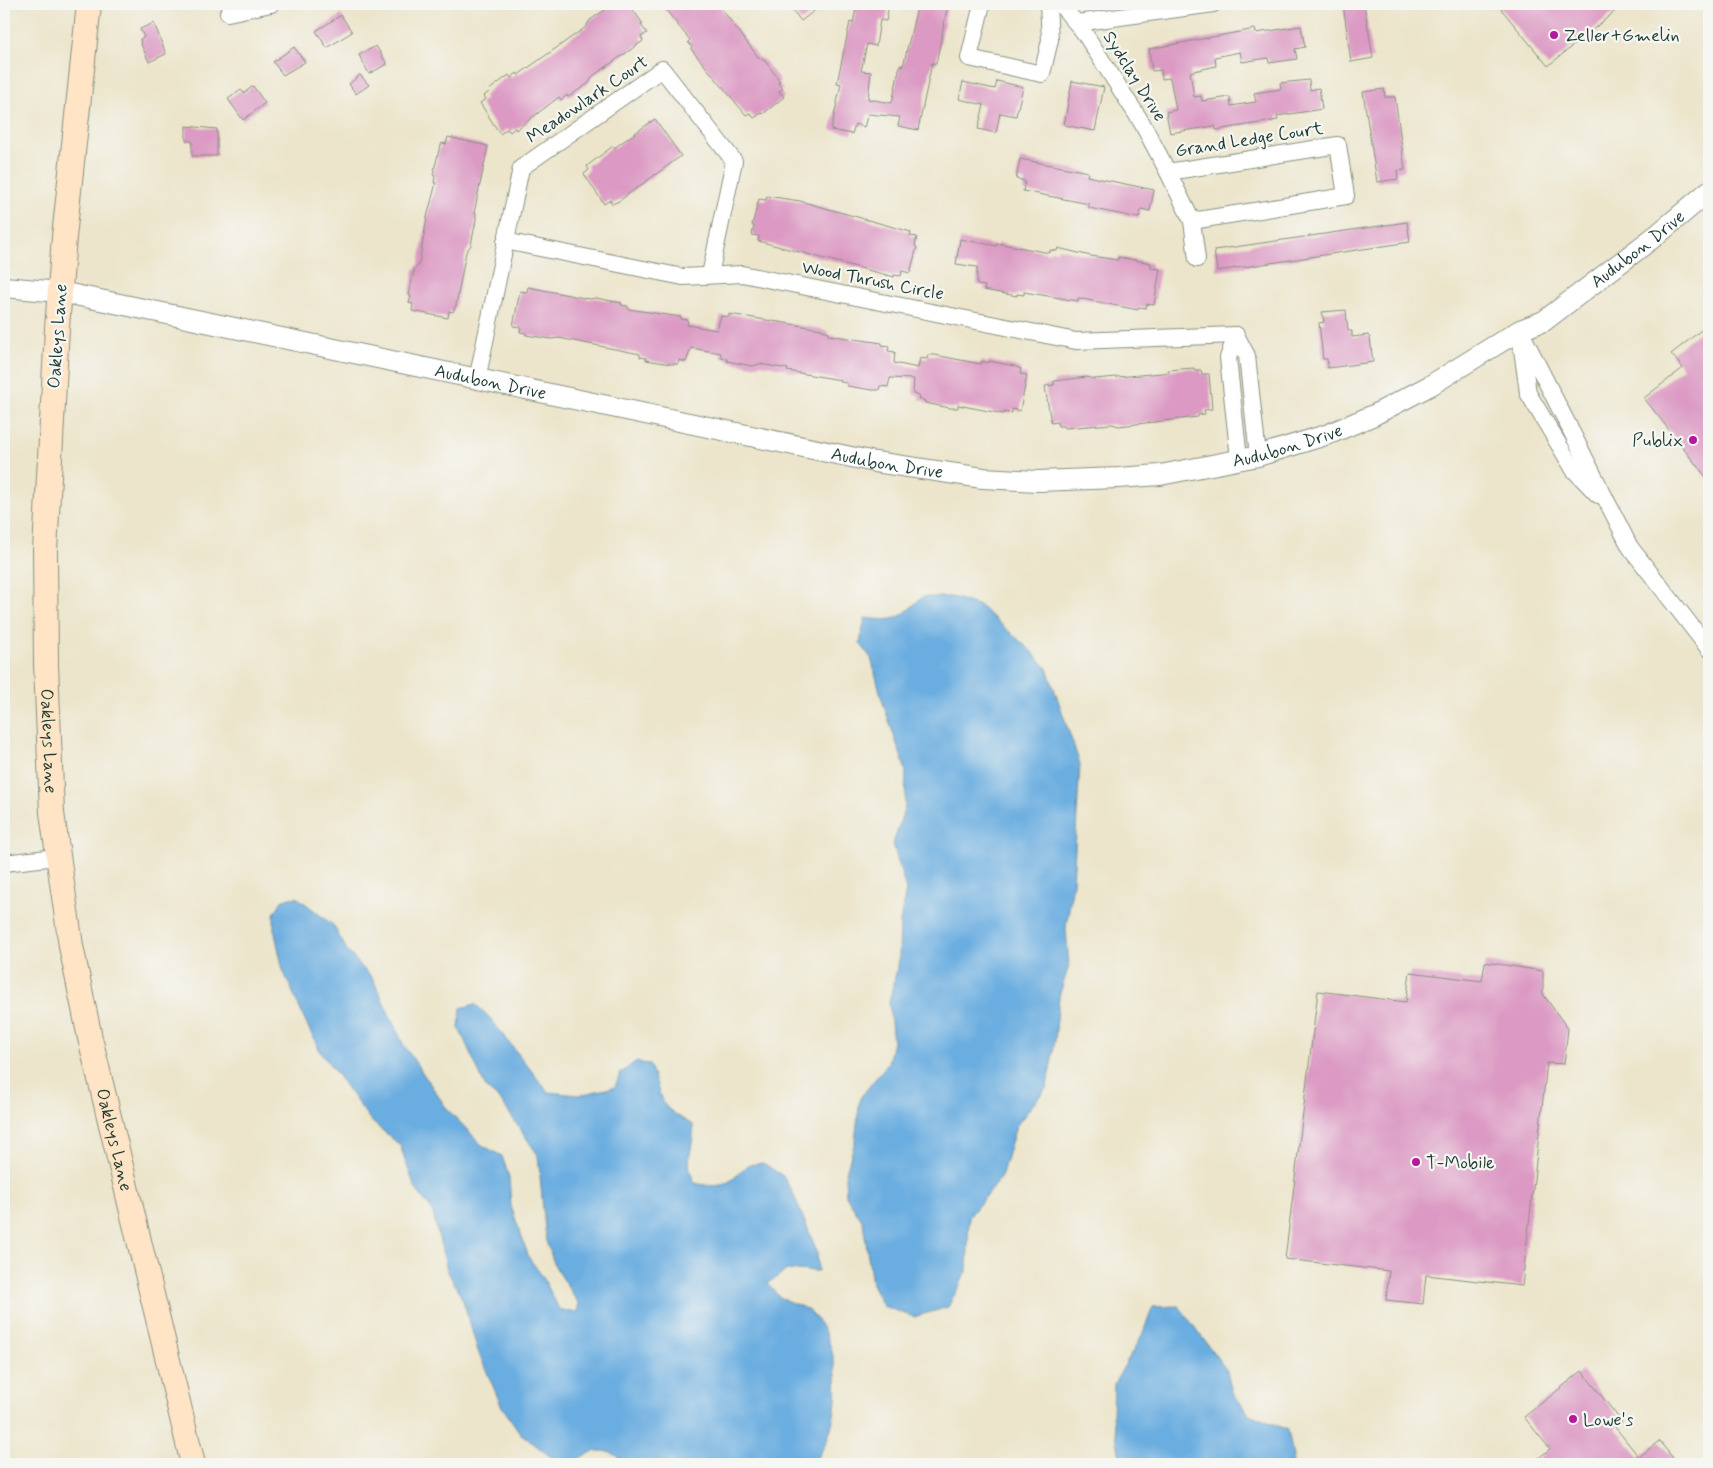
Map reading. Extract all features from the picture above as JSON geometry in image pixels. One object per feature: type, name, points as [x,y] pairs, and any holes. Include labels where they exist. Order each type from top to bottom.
[{"type":"main road","name":"Oakleys Lane","points":[[89,4],[60,292],[45,551],[47,694],[52,813],[71,946],[90,1038],[193,1464]]},
{"type":"street","points":[[228,13],[271,4]]},
{"type":"street","points":[[982,4],[969,58],[1042,74],[1050,40],[1048,4]]},
{"type":"street","name":"Sydclay Drive","points":[[1060,4],[1077,23],[1142,123],[1192,221],[1197,259]]},
{"type":"street","points":[[1077,23],[1213,4]]},
{"type":"street","name":"Meadowlark Court","points":[[477,380],[521,168],[662,69],[734,161],[710,275]]},
{"type":"street","name":"Grand Ledge Court","points":[[1168,172],[1338,145],[1346,196],[1192,221]]},
{"type":"street","name":"Audubon Drive","points":[[4,287],[60,292],[875,462],[983,478],[1038,481],[1118,478],[1160,475],[1249,458],[1329,434],[1374,415],[1431,385],[1520,330],[1544,320],[1658,234],[1709,191]]},
{"type":"street","name":"Wood Thrush Circle","points":[[505,241],[683,277],[742,274],[1076,341],[1236,335],[1247,356],[1249,458]]},
{"type":"street","points":[[1520,330],[1528,393],[1574,470],[1609,505],[1630,547],[1709,650]]},
{"type":"street","points":[[4,863],[57,857]]},
{"type":"water","points":[[922,597],[952,597],[980,606],[1029,649],[1047,668],[1080,764],[1073,883],[1066,928],[1069,966],[1059,996],[1055,1041],[1047,1087],[1016,1126],[1001,1177],[969,1217],[967,1271],[948,1307],[914,1317],[883,1306],[872,1284],[863,1222],[846,1196],[845,1176],[855,1141],[860,1098],[888,1063],[893,1042],[889,1003],[899,960],[900,922],[906,890],[893,844],[905,807],[906,771],[883,703],[871,658],[860,643],[865,618],[885,620],[897,617]]},
{"type":"water","points":[[297,897],[333,925],[348,952],[373,979],[403,1044],[447,1109],[482,1145],[502,1156],[509,1177],[511,1206],[529,1258],[543,1277],[559,1309],[576,1313],[579,1304],[555,1266],[546,1241],[538,1155],[501,1101],[486,1088],[459,1028],[461,1008],[475,1004],[490,1018],[548,1092],[579,1095],[615,1087],[620,1074],[635,1062],[649,1064],[664,1104],[693,1125],[689,1167],[695,1183],[711,1186],[724,1184],[735,1178],[747,1165],[763,1163],[783,1176],[793,1193],[817,1251],[818,1271],[787,1270],[768,1283],[780,1297],[806,1309],[813,1315],[824,1330],[831,1349],[835,1369],[835,1411],[830,1431],[822,1449],[812,1464],[621,1464],[620,1458],[600,1451],[589,1453],[570,1464],[551,1457],[520,1433],[501,1405],[478,1351],[463,1300],[447,1270],[432,1210],[415,1188],[400,1145],[371,1121],[320,1051],[283,970],[274,929],[274,914],[283,899]]},
{"type":"water","points":[[1179,1306],[1227,1371],[1232,1392],[1249,1414],[1288,1430],[1293,1456],[1292,1464],[1121,1464],[1113,1415],[1114,1384],[1142,1335],[1153,1307]]},
{"type":"building","points":[[614,4],[629,4],[647,33],[641,37],[643,41],[593,76],[589,83],[568,97],[567,95],[561,100],[559,97],[516,130],[515,128],[510,132],[507,129],[500,134],[480,103],[486,99],[484,96],[489,90],[509,75],[511,78],[517,73],[518,75],[586,27],[590,20]]},
{"type":"building","points":[[661,4],[718,4],[758,57],[765,61],[780,81],[778,83],[783,89],[779,91],[784,97],[763,114],[754,118],[750,113],[746,115],[691,49],[692,47],[688,42],[690,40]]},
{"type":"building","points":[[788,4],[823,4],[801,21]]},
{"type":"building","points":[[857,4],[889,4],[886,21],[880,20],[876,46],[867,44],[861,71],[871,72],[868,99],[892,103],[900,65],[903,66],[918,4],[948,4],[936,64],[932,63],[918,130],[898,126],[900,117],[868,114],[864,127],[855,124],[852,134],[831,130],[841,84],[837,83],[850,22],[853,23]]},
{"type":"building","points":[[1343,4],[1364,4],[1373,58],[1351,62]]},
{"type":"building","name":"Zeller+Gmelin","points":[[1497,4],[1624,4],[1548,66]]},
{"type":"building","points":[[341,15],[352,32],[327,48],[316,31]]},
{"type":"building","points":[[154,23],[166,54],[149,62],[141,44],[140,39],[144,37],[140,29]]},
{"type":"building","points":[[1301,26],[1305,47],[1295,49],[1297,59],[1269,63],[1268,58],[1242,62],[1240,52],[1215,57],[1216,66],[1190,72],[1194,97],[1201,96],[1202,101],[1230,97],[1231,106],[1256,102],[1254,93],[1281,89],[1280,83],[1309,80],[1310,90],[1319,88],[1322,109],[1277,116],[1278,120],[1216,130],[1215,126],[1170,133],[1166,112],[1176,110],[1170,78],[1162,79],[1161,70],[1152,71],[1149,49],[1255,29],[1256,33]]},
{"type":"building","points":[[376,46],[387,64],[369,74],[359,55]]},
{"type":"building","points":[[294,47],[305,62],[283,75],[273,62]]},
{"type":"building","points":[[360,75],[369,85],[356,94],[349,84]]},
{"type":"building","points":[[997,81],[1023,87],[1016,116],[1000,113],[996,133],[978,129],[984,105],[959,99],[963,82],[995,89]]},
{"type":"building","points":[[1072,81],[1104,87],[1095,131],[1064,125]]},
{"type":"building","points":[[253,86],[265,103],[243,120],[228,99],[241,90],[244,93]]},
{"type":"building","points":[[1384,89],[1385,97],[1395,97],[1405,170],[1397,171],[1398,179],[1377,182],[1363,92]]},
{"type":"building","points":[[655,119],[681,156],[619,201],[612,204],[610,200],[604,204],[584,174],[589,170],[587,166],[613,146],[614,148]]},
{"type":"building","points":[[186,126],[217,129],[217,156],[192,156],[192,141],[186,141]]},
{"type":"building","points":[[448,137],[488,146],[474,213],[476,213],[476,220],[471,245],[466,252],[456,305],[453,312],[449,311],[448,318],[412,311],[413,304],[409,303],[411,296],[409,295],[414,270],[419,264],[427,217],[436,183],[434,183],[435,176],[433,175],[439,150],[442,143],[446,144]]},
{"type":"building","points":[[1020,159],[1088,172],[1087,176],[1154,190],[1150,211],[1141,209],[1139,218],[1089,208],[1089,204],[1023,191],[1025,181],[1016,179]]},
{"type":"building","points":[[767,196],[800,201],[911,232],[910,236],[917,237],[915,246],[917,247],[910,273],[902,271],[901,276],[894,275],[894,277],[758,241],[759,236],[752,235],[754,226],[752,225],[759,199],[766,200]]},
{"type":"building","points":[[1407,222],[1410,242],[1217,271],[1214,250]]},
{"type":"building","points":[[960,239],[997,246],[997,243],[1050,253],[1050,250],[1057,251],[1058,248],[1091,256],[1118,260],[1118,257],[1151,263],[1151,268],[1160,269],[1154,305],[1147,304],[1146,308],[1139,307],[1138,310],[1078,298],[1078,301],[1024,292],[1024,295],[1017,294],[1017,296],[984,290],[985,286],[977,285],[977,267],[956,264]]},
{"type":"building","points":[[528,287],[589,299],[596,298],[622,303],[621,305],[628,306],[628,309],[681,317],[681,319],[688,320],[687,325],[717,330],[721,316],[729,317],[729,314],[822,329],[829,332],[828,335],[882,343],[882,345],[889,346],[888,351],[895,352],[894,363],[918,368],[920,358],[927,359],[928,355],[981,364],[981,361],[988,363],[989,361],[1014,366],[1021,369],[1020,374],[1027,375],[1020,411],[1012,409],[1012,413],[1004,412],[1004,414],[958,405],[958,408],[950,408],[925,403],[925,401],[919,399],[920,396],[913,394],[914,379],[890,378],[888,387],[880,386],[879,390],[872,390],[847,386],[847,383],[840,382],[841,380],[787,371],[788,369],[760,364],[752,366],[727,361],[727,359],[721,358],[721,353],[691,348],[686,362],[679,360],[678,364],[671,364],[646,360],[646,358],[640,357],[640,354],[559,338],[551,339],[526,335],[526,333],[520,332],[521,327],[513,326],[520,291],[527,292]]},
{"type":"building","points":[[1346,310],[1348,331],[1352,331],[1352,337],[1368,335],[1370,338],[1373,362],[1328,368],[1327,359],[1323,359],[1319,323],[1324,322],[1322,312]]},
{"type":"building","name":"Publix","points":[[1709,324],[1709,481],[1644,398],[1683,368],[1671,354]]},
{"type":"building","points":[[1194,368],[1194,370],[1201,370],[1202,374],[1209,374],[1212,409],[1204,410],[1205,414],[1198,415],[1198,417],[1119,426],[1112,424],[1065,428],[1064,426],[1058,426],[1057,422],[1051,423],[1045,386],[1054,385],[1054,381],[1087,377],[1094,379],[1162,373],[1169,372],[1168,370]]},
{"type":"building","name":"T-Mobile","points":[[1485,962],[1543,971],[1543,994],[1568,1029],[1564,1064],[1547,1063],[1522,1286],[1426,1275],[1423,1304],[1386,1300],[1389,1271],[1285,1259],[1318,991],[1406,1002],[1410,972],[1482,981]]},
{"type":"building","name":"Lowe's","points":[[1582,1371],[1622,1422],[1615,1427],[1639,1457],[1659,1441],[1678,1464],[1531,1464],[1550,1449],[1524,1417]]},
{"type":"place","name":"Zeller+Gmelin","points":[[1554,35]]},
{"type":"place","name":"Publix","points":[[1693,440]]},
{"type":"place","name":"T-Mobile","points":[[1416,1162]]},
{"type":"place","name":"Lowe's","points":[[1573,1419]]}]
